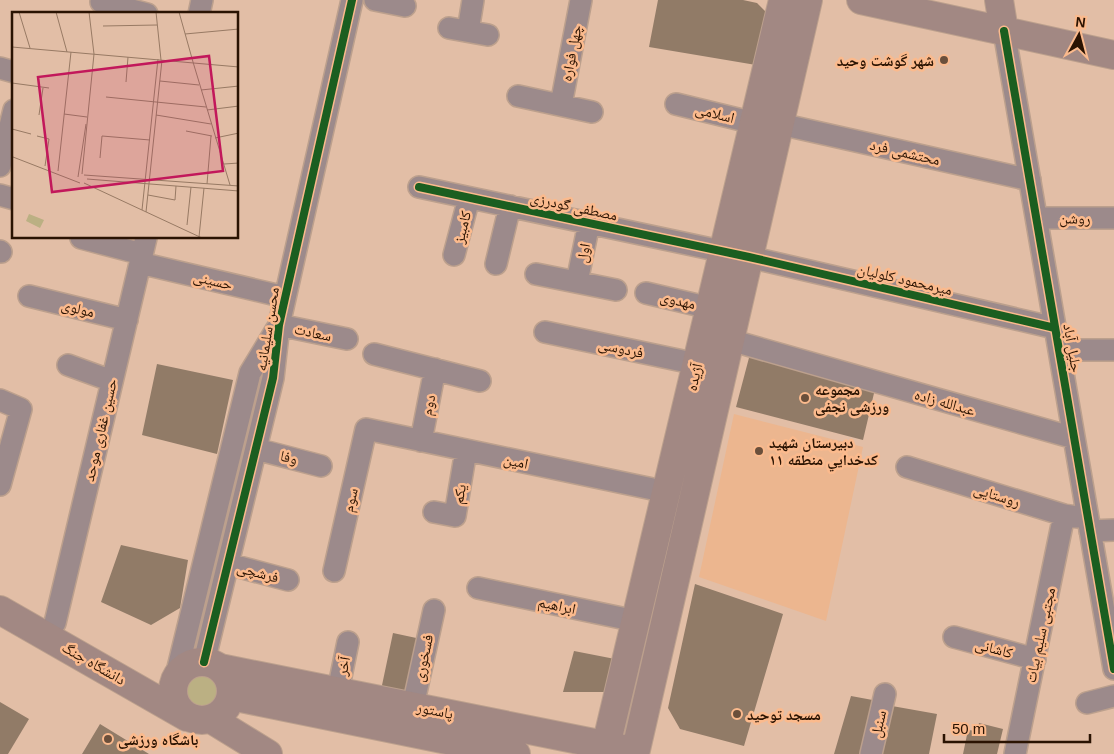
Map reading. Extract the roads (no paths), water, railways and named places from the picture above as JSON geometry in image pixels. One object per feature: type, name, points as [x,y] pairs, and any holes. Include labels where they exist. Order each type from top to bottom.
[{"type":"main road","name":"آژیده","points":[[767,123],[783,0]]},
{"type":"main road","name":"آژیده","points":[[640,753],[730,340],[736,254],[767,123],[808,0]]},
{"type":"main road","points":[[861,0],[1114,55]]},
{"type":"main road","points":[[999,0],[1004,31]]},
{"type":"main road","name":"آژیده","points":[[606,749],[710,308],[736,254]]},
{"type":"main road","name":"دانشگاه جنگ","points":[[0,592],[55,623],[174,684]]},
{"type":"main road","name":"دانشگاه جنگ","points":[[0,610],[215,708],[244,740],[268,754]]},
{"type":"main road","points":[[188,665],[212,665],[229,680],[215,708],[176,706],[174,684],[181,670],[188,665]]},
{"type":"main road","name":"پاستور","points":[[212,665],[413,706],[606,749],[640,753]]},
{"type":"main road","name":"پاستور","points":[[215,708],[516,754]]},
{"type":"street","name":"محسن سلیمانیه","points":[[212,665],[228,564],[273,378],[279,325],[352,0]]},
{"type":"street","points":[[375,0],[405,6]]},
{"type":"street","points":[[468,31],[473,0]]},
{"type":"street","name":"چهل فواره","points":[[561,105],[581,0]]},
{"type":"street","points":[[101,2],[139,12]]},
{"type":"street","name":"جلیل آباد","points":[[1004,31],[1114,669]]},
{"type":"street","points":[[518,96],[592,112]]},
{"type":"street","name":"اسلامی","points":[[676,104],[767,123]]},
{"type":"street","points":[[0,166],[12,118]]},
{"type":"street","name":"محتشمی فرد","points":[[767,123],[1030,180]]},
{"type":"street","name":"مصطفی گودرزی","points":[[419,187],[736,254]]},
{"type":"street","points":[[0,195],[12,199]]},
{"type":"street","name":"کامبیز","points":[[454,255],[469,198]]},
{"type":"street","points":[[496,264],[510,206]]},
{"type":"street","name":"روشن","points":[[1036,218],[1114,218]]},
{"type":"street","name":"اول","points":[[577,282],[589,223]]},
{"type":"street","name":"حسینی","points":[[86,239],[143,251],[286,297]]},
{"type":"street","name":"حسین غفاری موحد","points":[[55,623],[143,251]]},
{"type":"street","name":"میرمحمود کلولیان","points":[[736,254],[1055,328]]},
{"type":"street","points":[[536,274],[616,290]]},
{"type":"street","name":"مهدوی","points":[[646,293],[710,308]]},
{"type":"street","name":"مولوی","points":[[29,296],[127,320]]},
{"type":"street","name":"محسن سلیمانیه","points":[[174,684],[250,373],[279,325]]},
{"type":"street","name":"سعادت","points":[[279,325],[347,339]]},
{"type":"street","name":"فردوسی","points":[[545,332],[696,364]]},
{"type":"street","name":"عبدالله زاده","points":[[730,340],[1074,438]]},
{"type":"street","points":[[1060,350],[1114,350]]},
{"type":"street","points":[[374,354],[480,381]]},
{"type":"street","points":[[68,365],[112,382]]},
{"type":"street","name":"دوم","points":[[421,441],[435,370]]},
{"type":"street","points":[[0,400],[21,409],[0,485]]},
{"type":"street","name":"امین","points":[[366,429],[666,492]]},
{"type":"street","name":"سوم","points":[[334,571],[366,429]]},
{"type":"street","name":"وفا","points":[[256,449],[321,466]]},
{"type":"street","name":"یکم","points":[[434,512],[455,516],[466,450]]},
{"type":"street","name":"روستایی","points":[[907,467],[1089,524],[1114,530]]},
{"type":"street","name":"مجتبی سلیم بیات","points":[[1016,754],[1064,515]]},
{"type":"street","name":"فرشچی","points":[[228,564],[288,580]]},
{"type":"street","name":"ابراهیم","points":[[478,588],[636,621]]},
{"type":"street","name":"فسخوری","points":[[413,706],[434,610]]},
{"type":"street","name":"کاشانی","points":[[954,636],[1035,659]]},
{"type":"street","name":"آخر","points":[[338,691],[348,642]]},
{"type":"street","name":"سنبل","points":[[871,754],[885,694]]},
{"type":"street","points":[[1087,703],[1114,696]]},
{"type":"place","name":"شهر گوشت وحید","points":[[944,60]]},
{"type":"place","name":"مجموعه ورزشی نجفی","points":[[805,398]]},
{"type":"place","name":"دبيرستان شهيد كدخدايي منطقه ١١","points":[[759,451]]},
{"type":"place","name":"مسجد توحید","points":[[737,714]]},
{"type":"place","name":"باشگاه ورزشی","points":[[108,739]]}]
